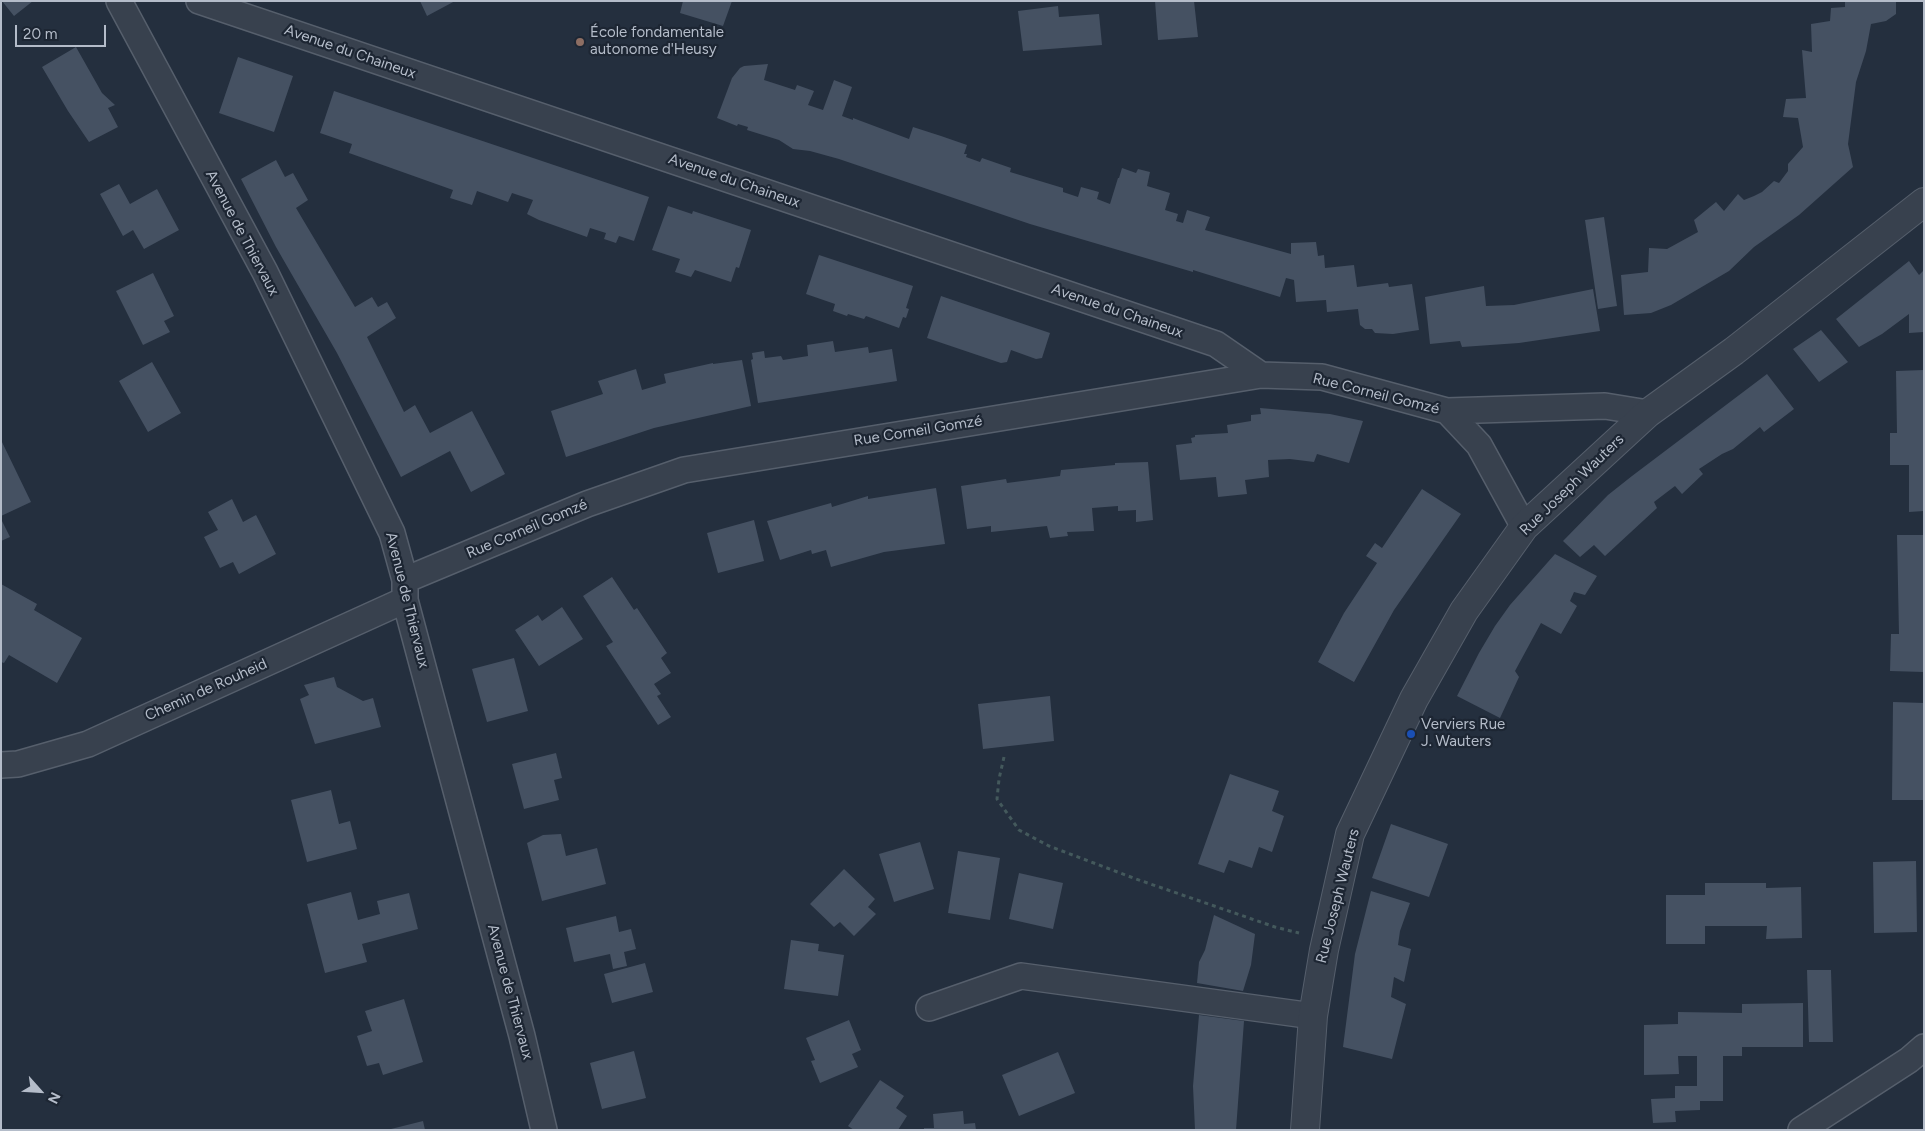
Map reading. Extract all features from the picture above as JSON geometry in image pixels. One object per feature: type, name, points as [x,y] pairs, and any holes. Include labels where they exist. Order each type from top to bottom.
[{"type":"street","name":"Avenue de Thiervaux","points":[[119,1],[265,272],[392,533],[405,590],[522,1036],[544,1130]]},
{"type":"street","name":"Avenue du Chaineux","points":[[199,1],[1216,344],[1261,375]]},
{"type":"street","name":"Rue Joseph Wauters","points":[[1305,1130],[1313,1016],[1326,939],[1350,834],[1414,699],[1464,611],[1524,527],[1648,413],[1734,351],[1924,202]]},
{"type":"street","name":"Rue Corneil Gomzé","points":[[405,590],[587,504],[684,470],[1261,375],[1322,378],[1446,411],[1605,406],[1648,413]]},
{"type":"street","name":"Rue Corneil Gomzé","points":[[1446,411],[1479,445],[1524,527]]},
{"type":"street","name":"Chemin de Rouheid","points":[[1,764],[18,764],[88,744],[405,590]]},
{"type":"street","points":[[929,1008],[1021,976],[1313,1016]]},
{"type":"street","points":[[1801,1130],[1909,1060],[1924,1047]]},
{"type":"path","points":[[1004,757],[997,799],[1019,830],[1049,846],[1212,906],[1275,927],[1326,939]]},
{"type":"building","points":[[2,1],[33,1],[14,16]]},
{"type":"building","points":[[420,1],[455,1],[427,16]]},
{"type":"building","points":[[683,1],[732,1],[723,26],[680,13]]},
{"type":"building","points":[[1155,1],[1194,1],[1198,37],[1158,40]]},
{"type":"building","points":[[1845,1],[1896,1],[1896,14],[1886,21],[1871,24],[1866,51],[1856,82],[1848,144],[1853,167],[1799,215],[1754,247],[1729,271],[1671,305],[1651,313],[1624,315],[1621,275],[1648,272],[1649,248],[1667,249],[1698,232],[1694,220],[1716,202],[1724,211],[1738,194],[1744,200],[1754,196],[1762,192],[1774,181],[1779,183],[1788,171],[1788,164],[1803,147],[1798,118],[1783,117],[1786,99],[1806,98],[1802,50],[1812,52],[1811,24],[1830,21],[1831,8],[1845,7]]},
{"type":"building","points":[[1058,6],[1059,17],[1099,14],[1102,45],[1023,51],[1018,11]]},
{"type":"building","points":[[76,47],[102,93],[115,105],[108,108],[118,127],[89,142],[42,67]]},
{"type":"building","points":[[238,57],[293,76],[274,132],[219,113]]},
{"type":"building","points":[[768,64],[764,80],[795,90],[797,85],[814,91],[808,105],[823,110],[834,80],[852,87],[842,116],[853,120],[853,118],[909,139],[913,127],[941,136],[967,145],[964,154],[967,154],[966,157],[980,162],[982,158],[1011,168],[1010,172],[1063,188],[1063,192],[1078,197],[1081,187],[1099,192],[1097,199],[1110,204],[1122,168],[1136,173],[1138,169],[1150,172],[1147,186],[1170,193],[1165,210],[1178,214],[1176,221],[1183,223],[1187,210],[1210,217],[1205,230],[1291,254],[1291,243],[1316,242],[1318,256],[1324,255],[1325,268],[1354,265],[1357,287],[1388,283],[1389,287],[1412,284],[1419,330],[1393,334],[1375,333],[1372,329],[1365,329],[1360,325],[1358,309],[1327,312],[1326,300],[1296,302],[1294,280],[1286,278],[1280,297],[1193,270],[1193,272],[1030,224],[839,159],[810,151],[793,149],[779,140],[747,130],[748,127],[738,124],[737,126],[717,118],[732,78],[740,68]]},
{"type":"building","points":[[334,91],[649,197],[634,241],[619,236],[616,243],[604,239],[606,233],[590,228],[587,237],[539,220],[527,214],[533,200],[512,193],[508,202],[477,191],[472,205],[450,198],[453,190],[349,153],[352,144],[320,133]]},
{"type":"building","points":[[276,160],[285,177],[293,173],[308,200],[296,208],[355,307],[372,297],[378,307],[387,302],[396,318],[367,337],[404,412],[415,405],[430,433],[472,411],[505,474],[471,492],[450,451],[401,477],[337,353],[276,247],[241,179]]},
{"type":"building","points":[[119,184],[130,204],[157,189],[179,230],[144,249],[133,230],[123,236],[100,194]]},
{"type":"building","points":[[668,206],[692,214],[693,211],[751,230],[739,268],[736,267],[731,282],[695,270],[691,277],[675,272],[680,259],[652,250]]},
{"type":"building","points":[[1604,217],[1617,306],[1598,309],[1585,220]]},
{"type":"building","points":[[819,255],[913,286],[906,308],[909,309],[906,318],[903,317],[899,328],[866,316],[864,319],[833,311],[835,304],[806,294]]},
{"type":"building","points":[[1909,261],[1919,275],[1924,270],[1924,332],[1909,333],[1909,314],[1882,334],[1859,347],[1836,319]]},
{"type":"building","points":[[153,273],[174,316],[164,321],[170,332],[143,345],[116,291]]},
{"type":"building","points":[[1484,286],[1486,306],[1514,305],[1593,289],[1600,331],[1519,343],[1462,347],[1460,341],[1430,344],[1425,297]]},
{"type":"building","points":[[941,296],[1050,333],[1042,358],[1036,359],[1011,350],[1007,362],[1001,363],[927,338]]},
{"type":"building","points":[[1821,330],[1848,362],[1819,382],[1793,349]]},
{"type":"building","points":[[833,341],[835,352],[868,347],[869,353],[892,349],[897,381],[758,403],[751,360],[753,359],[752,353],[764,351],[765,358],[781,356],[783,360],[808,356],[807,345]]},
{"type":"building","points":[[742,360],[751,406],[654,428],[566,457],[551,411],[603,394],[598,381],[636,369],[642,390],[666,383],[664,374],[713,363]]},
{"type":"building","points":[[152,362],[181,413],[148,432],[119,381]]},
{"type":"building","points":[[1924,370],[1924,511],[1909,512],[1909,465],[1890,465],[1890,433],[1897,433],[1896,371]]},
{"type":"building","points":[[1767,374],[1794,409],[1764,432],[1760,427],[1733,449],[1699,469],[1703,474],[1682,494],[1675,486],[1654,502],[1657,508],[1605,556],[1594,545],[1580,557],[1563,541],[1608,495]]},
{"type":"building","points":[[1260,408],[1330,414],[1363,421],[1349,463],[1317,454],[1314,462],[1290,459],[1268,460],[1269,477],[1245,480],[1247,494],[1218,497],[1216,477],[1180,480],[1176,445],[1192,443],[1191,438],[1195,437],[1195,435],[1228,433],[1227,425],[1251,421],[1251,415],[1261,414]]},
{"type":"building","points":[[1,440],[31,502],[1,516]]},
{"type":"building","points":[[1148,462],[1153,520],[1136,522],[1136,510],[1118,511],[1118,506],[1092,508],[1094,531],[1067,532],[1068,536],[1050,538],[1047,526],[991,532],[991,526],[967,529],[961,486],[1006,479],[1007,483],[1060,476],[1061,470],[1115,465],[1115,463]]},
{"type":"building","points":[[936,488],[945,544],[884,552],[831,567],[826,550],[812,554],[811,550],[780,560],[767,521],[831,503],[832,507],[868,496],[868,499]]},
{"type":"building","points":[[1422,489],[1461,514],[1394,610],[1354,682],[1318,662],[1344,613],[1377,563],[1366,556],[1375,543],[1382,548]]},
{"type":"building","points":[[232,499],[243,522],[256,515],[276,554],[239,574],[233,562],[220,568],[204,537],[218,530],[208,512]]},
{"type":"building","points":[[1,519],[10,537],[1,541]]},
{"type":"building","points":[[754,520],[764,561],[718,573],[707,533]]},
{"type":"building","points":[[1897,535],[1924,535],[1924,672],[1890,671],[1891,634],[1899,634]]},
{"type":"building","points":[[1555,554],[1597,576],[1585,595],[1574,592],[1570,601],[1577,606],[1561,634],[1541,623],[1515,671],[1519,677],[1500,718],[1457,696],[1495,626],[1510,605]]},
{"type":"building","points":[[612,577],[634,610],[637,608],[667,653],[661,658],[671,673],[654,684],[661,694],[657,696],[671,717],[658,725],[606,646],[613,642],[583,596]]},
{"type":"building","points":[[1,584],[37,604],[34,610],[82,638],[57,683],[9,655],[4,663],[1,662]]},
{"type":"building","points":[[562,607],[583,639],[539,666],[515,630],[538,615],[542,621]]},
{"type":"building","points":[[514,658],[528,711],[487,722],[472,669]]},
{"type":"building","points":[[334,677],[337,687],[363,701],[373,698],[381,727],[315,744],[300,699],[309,695],[304,685]]},
{"type":"building","points":[[1050,696],[1054,741],[983,749],[978,704]]},
{"type":"building","points":[[1893,702],[1924,703],[1924,800],[1892,800]]},
{"type":"building","points":[[556,753],[562,778],[554,780],[559,800],[524,809],[512,764]]},
{"type":"building","points":[[1230,774],[1279,791],[1272,811],[1284,816],[1272,852],[1259,847],[1252,868],[1229,860],[1224,873],[1198,864]]},
{"type":"building","points":[[331,790],[339,824],[350,821],[357,849],[307,862],[291,800]]},
{"type":"building","points":[[1391,824],[1448,844],[1429,897],[1372,878]]},
{"type":"building","points":[[561,834],[566,856],[597,848],[606,884],[542,901],[527,843],[543,835]]},
{"type":"building","points":[[920,842],[934,889],[894,902],[879,854]]},
{"type":"building","points":[[958,851],[1000,858],[990,920],[948,913]]},
{"type":"building","points":[[1916,861],[1917,932],[1874,933],[1873,862]]},
{"type":"building","points":[[844,869],[875,899],[868,907],[876,914],[854,936],[840,922],[834,927],[810,904]]},
{"type":"building","points":[[1019,873],[1063,883],[1053,929],[1009,919]]},
{"type":"building","points":[[1705,883],[1766,883],[1766,888],[1801,887],[1802,938],[1766,939],[1767,926],[1705,926],[1705,944],[1666,944],[1666,895],[1705,895]]},
{"type":"building","points":[[1371,891],[1410,903],[1400,931],[1398,945],[1411,949],[1404,982],[1394,977],[1391,997],[1406,1004],[1392,1059],[1343,1047],[1355,954]]},
{"type":"building","points":[[351,892],[358,920],[380,914],[377,901],[409,893],[418,929],[362,944],[367,962],[325,973],[307,904]]},
{"type":"building","points":[[1214,915],[1255,934],[1251,965],[1243,991],[1197,983],[1199,962],[1205,950]]},
{"type":"building","points":[[616,916],[619,932],[631,929],[636,949],[624,952],[627,966],[613,969],[610,954],[574,962],[566,928]]},
{"type":"building","points":[[791,940],[819,944],[818,951],[844,955],[838,996],[784,989]]},
{"type":"building","points":[[645,963],[653,992],[612,1003],[604,974]]},
{"type":"building","points":[[1807,970],[1831,970],[1833,1042],[1809,1042]]},
{"type":"building","points":[[404,999],[423,1062],[383,1075],[379,1063],[367,1066],[357,1036],[372,1031],[365,1011]]},
{"type":"building","points":[[1803,1003],[1803,1047],[1742,1047],[1742,1056],[1723,1056],[1723,1101],[1700,1101],[1700,1110],[1675,1111],[1676,1122],[1653,1123],[1651,1099],[1675,1098],[1675,1086],[1697,1086],[1697,1056],[1678,1056],[1679,1074],[1644,1075],[1644,1025],[1678,1024],[1678,1012],[1742,1013],[1742,1004]]},
{"type":"building","points":[[1199,1015],[1244,1021],[1236,1130],[1195,1130],[1193,1086]]},
{"type":"building","points":[[849,1020],[861,1050],[852,1054],[858,1067],[820,1083],[811,1061],[815,1060],[806,1038]]},
{"type":"building","points":[[634,1051],[646,1098],[602,1109],[590,1063]]},
{"type":"building","points":[[1058,1052],[1075,1093],[1019,1116],[1002,1075]]},
{"type":"building","points":[[880,1080],[904,1096],[896,1108],[907,1116],[898,1130],[854,1130],[848,1126]]},
{"type":"building","points":[[963,1111],[964,1124],[975,1123],[976,1130],[924,1130],[924,1128],[934,1128],[933,1114]]},
{"type":"building","points":[[423,1121],[425,1130],[391,1130],[391,1129]]},
{"type":"place","name":"École fondamentale autonome d'Heusy","points":[[580,42]]},
{"type":"place","name":"Verviers Rue J. Wauters","points":[[1411,734]]}]
